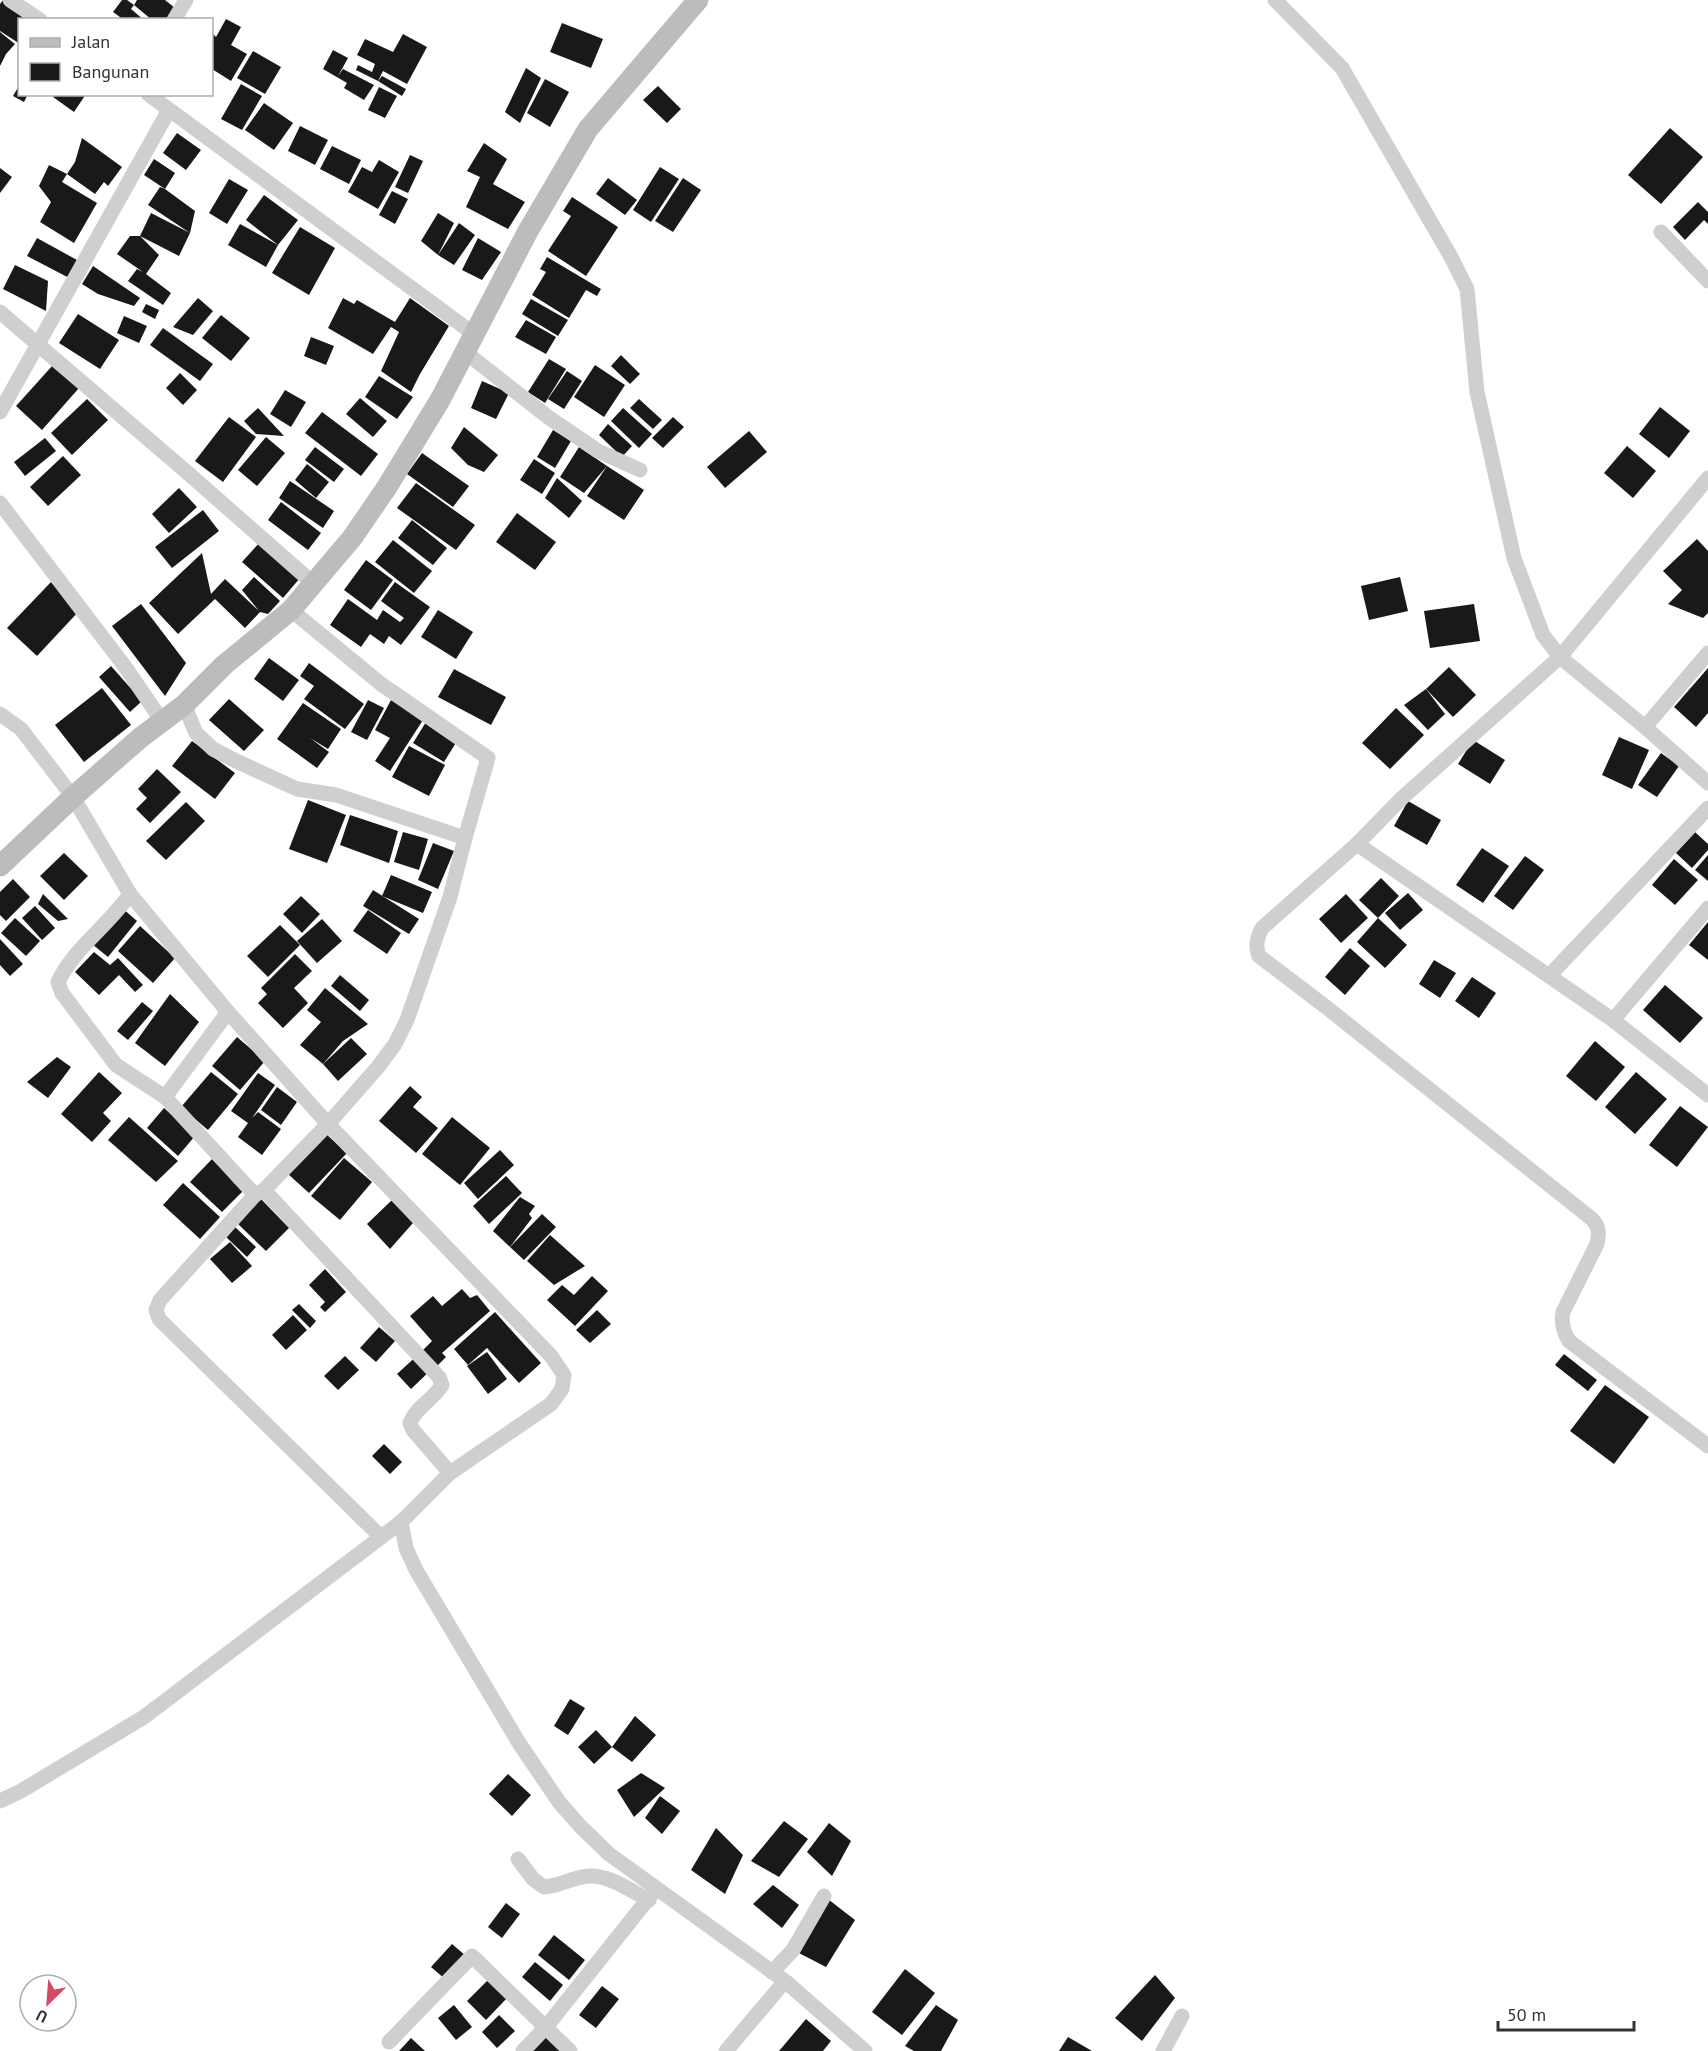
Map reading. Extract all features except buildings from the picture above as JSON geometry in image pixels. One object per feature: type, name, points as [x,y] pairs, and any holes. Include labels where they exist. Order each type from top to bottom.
[{"type":"street","points":[[10,0],[37,18]]},
{"type":"street","points":[[175,18],[186,0]]},
{"type":"street","points":[[0,866],[73,796],[184,705],[224,665],[291,610],[352,538],[387,487],[440,400],[528,231],[588,129],[698,0]]},
{"type":"street","points":[[1275,0],[1342,68],[1451,257],[1467,289],[1477,392],[1514,558],[1543,635],[1560,657],[1645,727],[1708,783]]},
{"type":"street","points":[[151,96],[470,343],[548,417],[598,451],[640,470]]},
{"type":"street","points":[[0,412],[169,110]]},
{"type":"street","points":[[1661,232],[1708,281]]},
{"type":"street","points":[[0,312],[314,584]]},
{"type":"street","points":[[1708,478],[1560,657],[1402,798],[1357,844],[1262,928],[1257,937],[1256,947],[1259,956],[1593,1220],[1598,1226],[1597,1244],[1563,1312],[1561,1321],[1564,1332],[1569,1341],[1708,1446]]},
{"type":"street","points":[[0,503],[126,668],[162,721]]},
{"type":"street","points":[[291,610],[381,684],[488,758],[450,897],[407,1020],[395,1044],[328,1124],[260,1192],[160,1300],[156,1310],[159,1319],[380,1536]]},
{"type":"street","points":[[1645,727],[1708,653]]},
{"type":"street","points":[[184,705],[196,733],[213,749],[234,760],[297,789],[336,795],[465,837]]},
{"type":"street","points":[[0,714],[21,729],[73,796],[130,894],[228,1012],[328,1124],[551,1356],[564,1375],[562,1389],[551,1404],[450,1473],[401,1522],[144,1717],[21,1791],[0,1801]]},
{"type":"street","points":[[1549,976],[1708,808]]},
{"type":"street","points":[[1357,844],[1613,1020],[1708,1095]]},
{"type":"street","points":[[130,894],[121,907],[65,967],[58,982],[62,993],[116,1065],[165,1097],[439,1377],[442,1385],[438,1392],[413,1416],[410,1423],[413,1430],[450,1473]]},
{"type":"street","points":[[1613,1020],[1708,908]]},
{"type":"street","points":[[165,1097],[228,1012]]},
{"type":"street","points":[[401,1522],[406,1548],[416,1570],[539,1775],[559,1802],[581,1827],[653,1894],[785,1981],[865,2051]]},
{"type":"street","points":[[518,1859],[533,1879],[544,1887],[558,1886],[589,1876],[604,1877],[653,1894]]},
{"type":"street","points":[[523,2051],[546,2027],[653,1894]]},
{"type":"street","points":[[772,1972],[793,1950],[824,1896]]},
{"type":"street","points":[[389,2042],[472,1956],[570,2051]]},
{"type":"street","points":[[726,2051],[785,1981]]},
{"type":"street","points":[[1163,2051],[1182,2016]]}]
